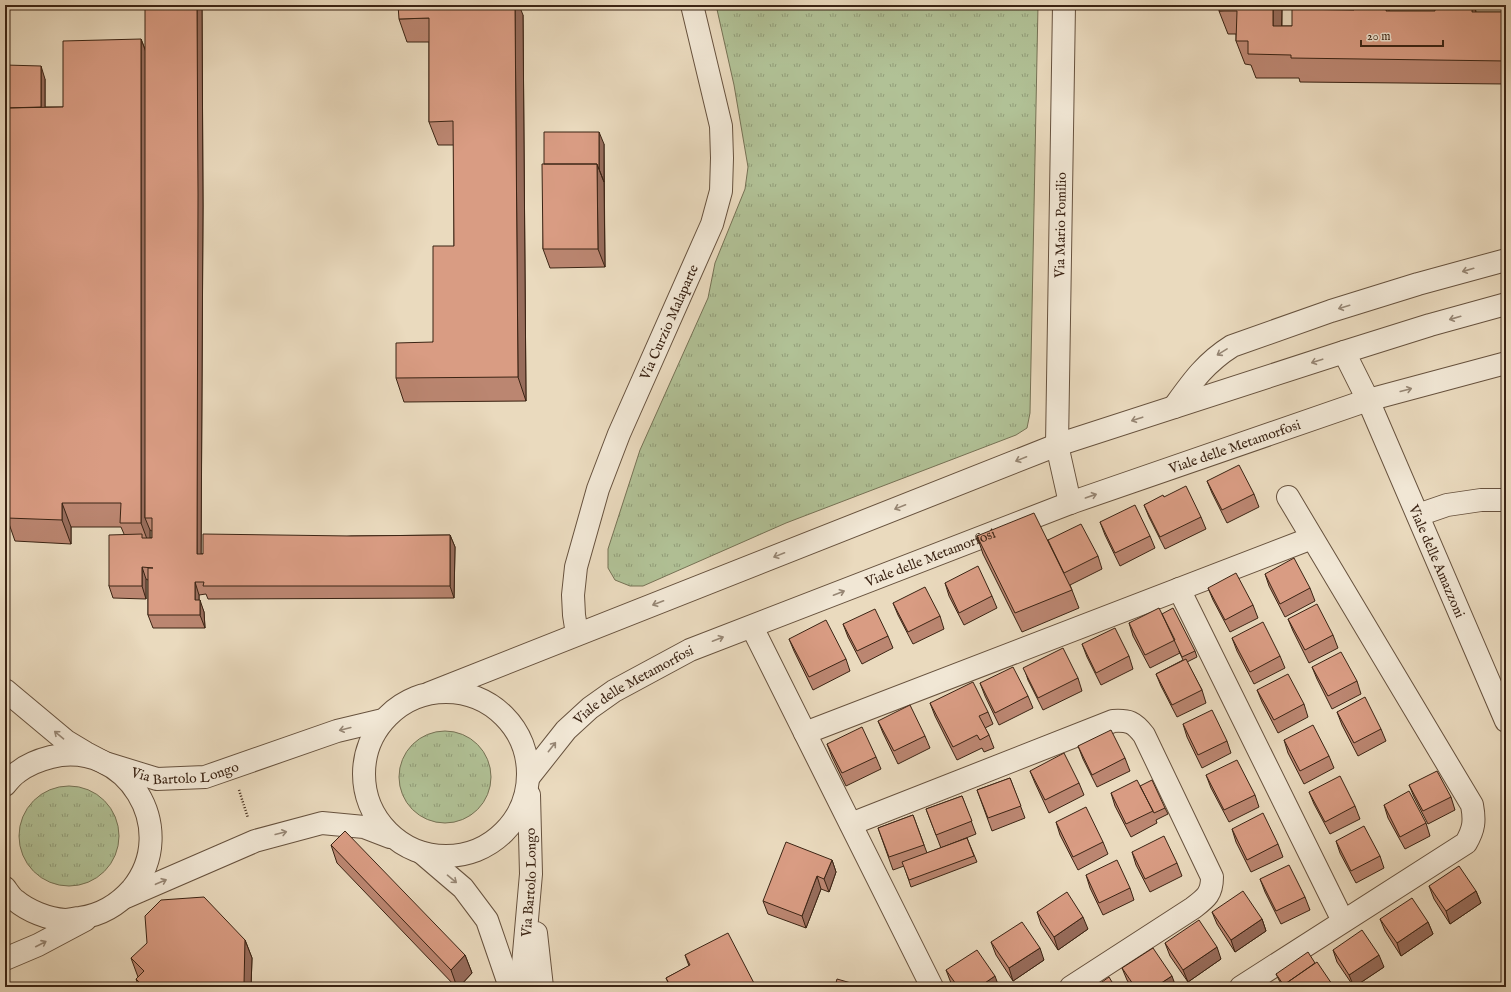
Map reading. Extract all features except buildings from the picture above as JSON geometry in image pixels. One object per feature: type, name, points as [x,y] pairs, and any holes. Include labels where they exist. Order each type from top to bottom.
[{"type":"street","name":"Via Curzio Malaparte","points":[[577,634],[573,595],[576,567],[598,489],[619,434],[712,224],[721,191],[721,126],[692,5]]},
{"type":"street","name":"Via Mario Pomilio","points":[[1064,5],[1057,445],[1070,503]]},
{"type":"street","points":[[1174,407],[1203,368],[1217,355],[1232,346],[1331,311],[1418,284],[1506,260]]},
{"type":"street","points":[[430,693],[455,692],[475,696],[492,705],[510,721],[524,745],[528,761],[528,778],[524,803],[516,818],[502,835],[478,850],[462,855],[446,857],[422,853],[408,848],[395,839],[376,819],[369,807],[364,792],[362,776],[368,744],[383,720],[404,702],[1057,445],[1344,352],[1430,325],[1506,304]]},
{"type":"street","points":[[1344,352],[1368,400]]},
{"type":"street","name":"Viale delle Metamorfosi","points":[[528,778],[566,730],[590,708],[614,691],[690,650],[1070,503],[1368,400],[1506,363]]},
{"type":"street","name":"Viale delle Amazzoni","points":[[1368,400],[1506,721]]},
{"type":"street","points":[[1241,987],[1466,842],[1472,832],[1474,818],[1472,805],[1288,497]]},
{"type":"street","points":[[1418,515],[1447,504],[1506,499]]},
{"type":"street","points":[[805,733],[1312,538]]},
{"type":"street","points":[[1179,589],[1343,922]]},
{"type":"street","points":[[752,627],[932,987]]},
{"type":"street","name":"Via Bartolo Longo","points":[[5,690],[66,741],[105,763],[157,779],[205,777],[337,731],[383,720]]},
{"type":"street","points":[[851,824],[1113,721],[1126,720],[1136,726],[1144,736],[1212,878],[1212,886],[1208,896],[1193,908],[1071,987]]},
{"type":"street","points":[[5,785],[18,772],[38,760],[60,755],[83,756],[105,763],[124,775],[138,793],[148,814],[151,836],[148,858],[140,879],[125,897]]},
{"type":"street","name":"Via Bartolo Longo","points":[[521,987],[531,874],[528,778]]},
{"type":"street","points":[[5,960],[38,945],[110,908],[125,897],[255,841],[322,824],[364,827],[395,839]]},
{"type":"street","points":[[422,853],[463,888],[487,920],[510,987]]},
{"type":"street","points":[[531,874],[536,945],[542,987]]},
{"type":"street","points":[[5,888],[15,900],[38,914],[66,920],[93,916]]},
{"type":"street","points":[[495,987],[498,950]]},
{"type":"path","points":[[239,790],[248,818]]},
{"type":"green space","points":[[716,5],[1038,5],[1030,413],[1027,428],[1016,435],[786,523],[643,586],[630,586],[615,580],[608,568],[608,549],[640,450],[708,298],[715,263],[745,189],[748,167],[734,85]]},
{"type":"green space","points":[[445,731],[463,734],[478,744],[488,759],[491,777],[488,795],[478,810],[463,820],[445,823],[427,820],[412,810],[402,795],[399,777],[402,759],[412,744],[427,734]]},
{"type":"green space","points":[[69,786],[79,787],[97,794],[111,808],[118,826],[118,846],[111,864],[97,878],[79,885],[69,886],[59,885],[41,878],[27,864],[20,846],[19,836],[20,826],[27,808],[41,794],[59,787]]}]
